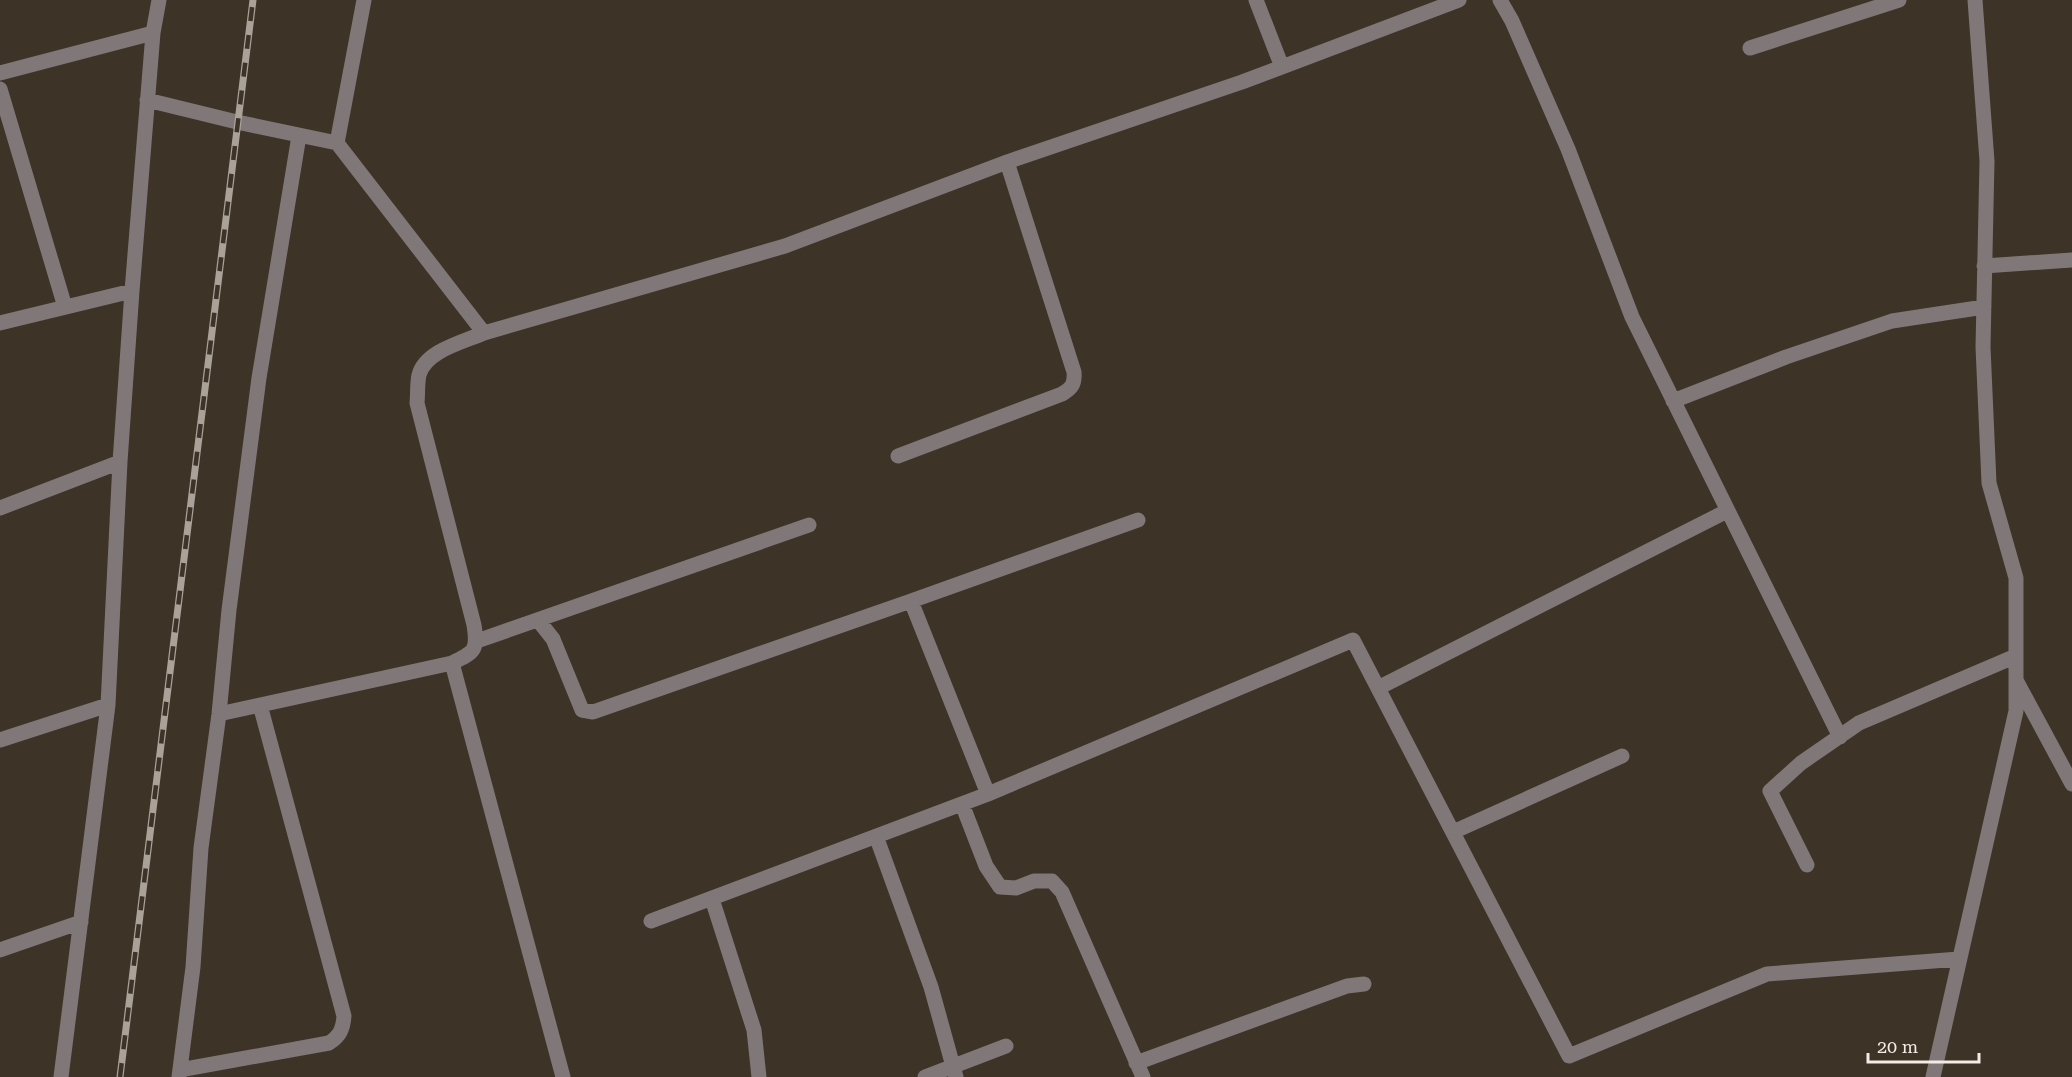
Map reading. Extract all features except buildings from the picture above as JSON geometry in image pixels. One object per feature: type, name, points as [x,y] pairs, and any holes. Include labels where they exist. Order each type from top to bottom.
[{"type":"street","points":[[61,1077],[108,705],[120,462],[132,291],[153,33],[159,0]]},
{"type":"street","points":[[337,143],[364,0]]},
{"type":"street","points":[[1256,0],[1282,67]]},
{"type":"street","points":[[219,714],[452,663],[469,655],[475,649],[477,641],[474,625],[417,404],[419,374],[430,358],[484,333],[785,246],[1007,162],[1282,67],[1459,0]]},
{"type":"street","points":[[1500,0],[1512,21],[1568,149],[1632,317],[1840,737]]},
{"type":"street","points":[[1750,48],[1899,0]]},
{"type":"street","points":[[1933,1077],[2016,711],[2016,578],[1989,483],[1983,347],[1987,160],[1975,0]]},
{"type":"street","points":[[0,73],[153,33]]},
{"type":"street","points":[[0,89],[65,307]]},
{"type":"street","points":[[147,100],[337,143],[484,333]]},
{"type":"street","points":[[260,705],[344,1016],[343,1027],[338,1037],[329,1043],[179,1074],[193,966],[201,848],[219,714],[229,610],[259,378],[299,136]]},
{"type":"street","points":[[898,456],[1062,394],[1071,388],[1075,381],[1007,162]]},
{"type":"street","points":[[1984,266],[2072,260]]},
{"type":"street","points":[[0,323],[132,291]]},
{"type":"street","points":[[1673,400],[1786,357],[1892,321],[1984,307]]},
{"type":"street","points":[[0,508],[120,462]]},
{"type":"street","points":[[1378,688],[1727,511]]},
{"type":"street","points":[[538,620],[553,639],[582,710],[593,712],[1138,520]]},
{"type":"street","points":[[477,641],[809,525]]},
{"type":"street","points":[[911,601],[988,794]]},
{"type":"street","points":[[651,921],[988,794],[1353,640],[1569,1056],[1767,974],[1959,959]]},
{"type":"street","points":[[1807,865],[1770,791],[1801,763],[1859,723],[2016,656]]},
{"type":"street","points":[[452,663],[563,1077]]},
{"type":"street","points":[[2016,680],[2072,784]]},
{"type":"street","points":[[0,740],[108,705]]},
{"type":"street","points":[[1453,832],[1622,756]]},
{"type":"street","points":[[962,804],[986,866],[1000,886],[1016,888],[1034,881],[1052,880],[1062,892],[1139,1070],[1347,986],[1364,984]]},
{"type":"street","points":[[876,836],[931,987],[954,1072]]},
{"type":"street","points":[[712,898],[754,1030],[759,1077]]},
{"type":"street","points":[[0,951],[81,922]]},
{"type":"street","points":[[925,1077],[954,1072],[1006,1046]]},
{"type":"railway","points":[[120,1077],[253,0]]}]
